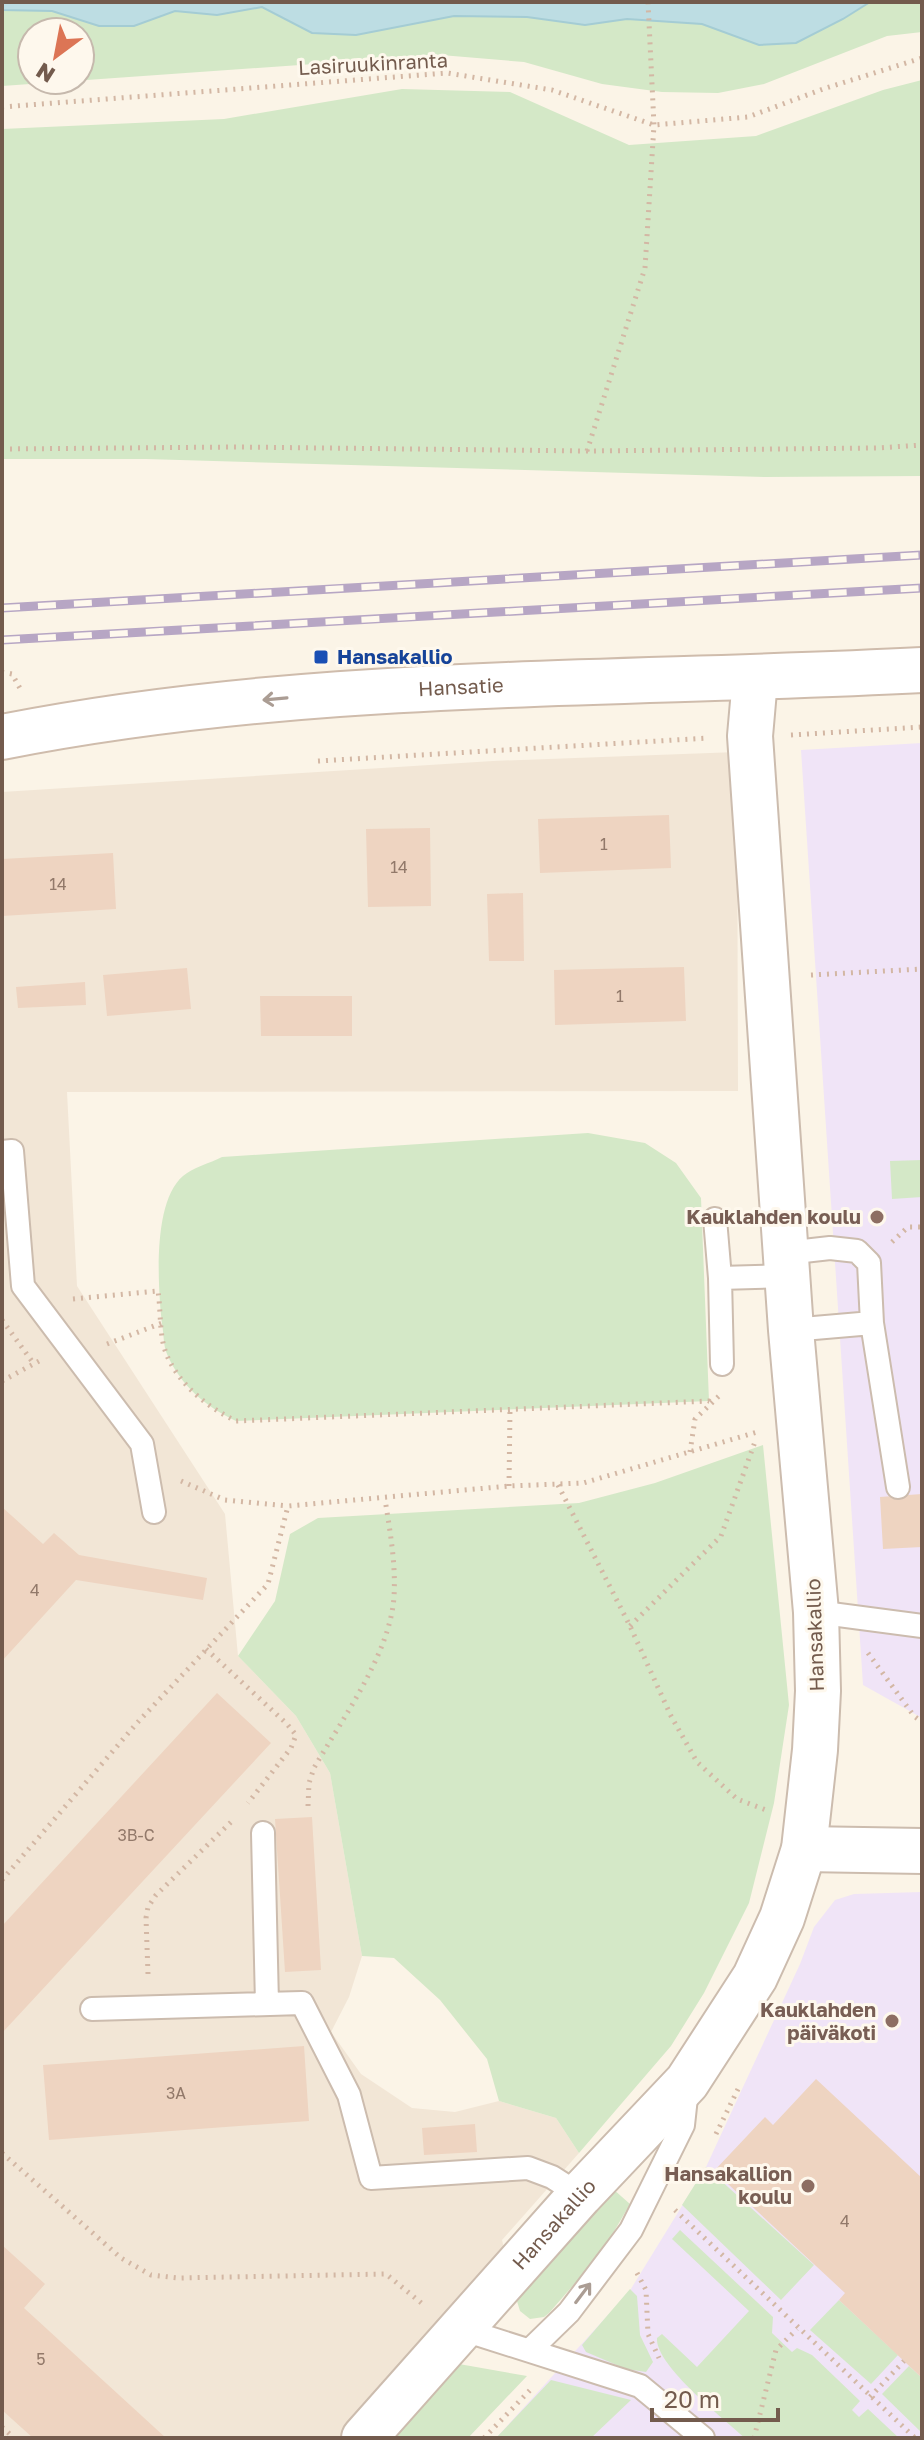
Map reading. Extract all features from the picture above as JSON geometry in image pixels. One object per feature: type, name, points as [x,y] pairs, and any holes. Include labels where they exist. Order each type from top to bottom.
[{"type":"street","name":"Hansatie","points":[[2,737],[177,708],[352,692],[484,684],[755,679],[922,670]]},
{"type":"street","name":"Hansakallio","points":[[364,2438],[443,2318],[580,2195],[687,2082],[755,1977],[782,1918],[804,1849],[818,1691],[816,1612],[791,1330],[750,736],[755,679]]},
{"type":"street","points":[[804,1849],[922,1851]]},
{"type":"lane","points":[[2,1152],[12,1151],[23,1286],[142,1444],[154,1512]]},
{"type":"lane","points":[[715,1219],[722,1364]]},
{"type":"lane","points":[[720,1278],[787,1264],[830,1248],[857,1251],[869,1263],[872,1323],[898,1487]]},
{"type":"lane","points":[[791,1330],[872,1323]]},
{"type":"lane","points":[[816,1612],[922,1626]]},
{"type":"lane","points":[[263,1833],[267,2004]]},
{"type":"lane","points":[[92,2009],[302,2003],[349,2095],[371,2178],[528,2168],[552,2177],[580,2195]]},
{"type":"lane","points":[[530,2350],[569,2312],[631,2230],[683,2125],[687,2082]]},
{"type":"lane","points":[[443,2318],[640,2386],[703,2438]]},
{"type":"path","points":[[587,451],[645,268],[654,125],[648,2]]},
{"type":"path","name":"Lasiruukinranta","points":[[2,107],[447,73],[552,90],[654,125],[748,117],[823,89],[922,58]]},
{"type":"path","points":[[2,449],[237,447],[587,451],[922,445]]},
{"type":"path","points":[[2,672],[12,674],[22,692]]},
{"type":"path","points":[[318,761],[922,727]]},
{"type":"path","points":[[802,976],[922,969]]},
{"type":"path","points":[[44,1316],[69,1299],[158,1291],[165,1352],[180,1377],[215,1411],[236,1421],[709,1401],[712,1405]]},
{"type":"path","points":[[2,1320],[34,1364]]},
{"type":"path","points":[[2,1381],[34,1364],[162,1323]]},
{"type":"path","points":[[690,1452],[695,1419],[720,1395],[722,1364]]},
{"type":"path","points":[[509,1486],[510,1409]]},
{"type":"path","points":[[146,1467],[225,1500],[288,1506],[509,1486],[583,1483],[768,1427]]},
{"type":"path","points":[[630,1626],[721,1536],[759,1431]]},
{"type":"path","points":[[558,1485],[630,1626],[671,1716],[697,1762],[737,1799],[767,1811]]},
{"type":"path","points":[[308,1806],[309,1783],[314,1768],[367,1678],[394,1601],[395,1565],[385,1499]]},
{"type":"path","points":[[2,1880],[137,1723],[268,1584],[288,1506]]},
{"type":"path","points":[[864,1648],[914,1716],[922,1722]]},
{"type":"path","points":[[148,2007],[148,1907],[156,1895],[240,1813],[291,1748],[296,1735],[206,1649]]},
{"type":"path","points":[[2,2153],[121,2258],[151,2275],[178,2278],[386,2274],[443,2318]]},
{"type":"path","points":[[646,2200],[674,2210],[915,2438]]},
{"type":"path","points":[[637,2272],[646,2290],[648,2334],[660,2361]]},
{"type":"path","points":[[754,2438],[776,2350],[797,2329]]},
{"type":"path","points":[[870,2397],[904,2361]]},
{"type":"path","points":[[2,2427],[14,2438]]},
{"type":"shaded area","name":"Kauklahden koulu","points":[[922,743],[922,1718],[863,1685],[801,750]]},
{"type":"shaded area","points":[[737,752],[738,1091],[67,1092],[77,1286],[225,1514],[238,1656],[296,1716],[330,1773],[362,1956],[349,1997],[331,2032],[361,2074],[412,2108],[455,2112],[499,2101],[556,2118],[579,2153],[502,2240],[516,2298],[388,2438],[2,2438],[2,792],[493,761]]},
{"type":"shaded area","name":"Hansakallion koulu","points":[[922,1892],[922,2438],[496,2438],[629,2292],[706,2167],[800,1964],[814,1927],[835,1900],[854,1894]]},
{"type":"green space","points":[[870,2],[922,2],[922,32],[887,36],[764,84],[718,93],[662,92],[602,84],[524,62],[441,55],[96,79],[96,25],[134,26],[175,11],[217,15],[262,7],[312,33],[454,16],[527,17],[585,25],[627,19],[702,24],[759,45],[796,43]]},
{"type":"green space","points":[[2,10],[52,11],[68,16],[16,16],[16,85],[2,86]]},
{"type":"green space","points":[[922,80],[922,476],[765,477],[146,459],[2,459],[2,129],[224,119],[402,89],[510,92],[629,145],[756,136],[883,90]]},
{"type":"green space","points":[[588,1133],[645,1143],[676,1163],[701,1198],[709,1401],[236,1421],[195,1394],[172,1365],[166,1351],[162,1324],[159,1246],[166,1205],[173,1188],[191,1170],[222,1157]]},
{"type":"green space","points":[[922,1160],[922,1197],[892,1199],[890,1161]]},
{"type":"green space","points":[[763,1445],[789,1705],[774,1803],[749,1903],[704,1993],[671,2046],[579,2153],[556,2118],[499,2101],[487,2059],[440,2000],[394,1958],[362,1956],[330,1773],[296,1716],[238,1656],[275,1601],[290,1534],[318,1518],[579,1503],[655,1483]]},
{"type":"green space","points":[[706,2167],[814,2265],[781,2300],[682,2205]]},
{"type":"green space","points":[[613,2189],[630,2204],[602,2252],[549,2313],[530,2319],[520,2311],[516,2298]]},
{"type":"green space","points":[[680,2230],[773,2317],[772,2333],[792,2352],[797,2348],[812,2355],[860,2401],[852,2410],[859,2417],[868,2409],[899,2438],[745,2438],[692,2391],[667,2362],[657,2338],[662,2334],[697,2367],[749,2311],[672,2239]]},
{"type":"green space","points":[[630,2289],[637,2296],[640,2335],[653,2362],[646,2372],[626,2369],[586,2352],[582,2345]]},
{"type":"green space","points":[[839,2300],[898,2355],[871,2384],[810,2330]]},
{"type":"green space","points":[[459,2364],[527,2376],[468,2438],[388,2438]]},
{"type":"green space","points":[[909,2366],[922,2378],[922,2433],[882,2394]]},
{"type":"green space","points":[[551,2380],[631,2400],[591,2438],[496,2438]]},
{"type":"water","points":[[2,2],[870,2],[796,43],[759,45],[702,24],[627,19],[585,25],[527,17],[454,16],[356,35],[312,33],[262,7],[217,15],[175,11],[134,26],[99,26],[96,25],[96,16],[2,10]]},
{"type":"building","points":[[669,815],[671,868],[540,873],[538,819]]},
{"type":"building","points":[[430,828],[431,906],[368,907],[366,829]]},
{"type":"building","points":[[113,853],[116,909],[2,916],[2,859]]},
{"type":"building","points":[[523,893],[524,961],[489,961],[487,894]]},
{"type":"building","points":[[684,967],[686,1021],[555,1025],[554,970]]},
{"type":"building","points":[[187,968],[191,1009],[107,1016],[103,975]]},
{"type":"building","points":[[85,982],[86,1005],[18,1008],[16,987]]},
{"type":"building","points":[[260,996],[352,996],[352,1036],[261,1036]]},
{"type":"building","points":[[922,1494],[922,1547],[883,1549],[880,1497]]},
{"type":"building","points":[[2,1507],[43,1544],[54,1533],[79,1555],[207,1578],[203,1600],[76,1580],[2,1661]]},
{"type":"building","points":[[217,1693],[271,1743],[2,2033],[2,1926]]},
{"type":"building","points":[[312,1817],[321,1970],[285,1972],[275,1819]]},
{"type":"building","points":[[304,2046],[309,2121],[49,2140],[43,2065]]},
{"type":"building","points":[[816,2079],[922,2178],[922,2378],[839,2300],[845,2293],[714,2171],[765,2117],[773,2125]]},
{"type":"building","points":[[475,2124],[477,2152],[424,2155],[422,2128]]},
{"type":"building","points":[[2,2245],[45,2284],[24,2308],[166,2438],[33,2438],[2,2410]]},
{"type":"railway","points":[[2,608],[922,555]]},
{"type":"railway","points":[[2,640],[922,588]]},
{"type":"place","name":"Hansakallio","points":[[321,657]]},
{"type":"place","name":"Kauklahden koulu","points":[[877,1217]]},
{"type":"place","name":"Kauklahden päiväkoti","points":[[892,2021]]},
{"type":"place","name":"Hansakallion koulu","points":[[808,2186]]}]
